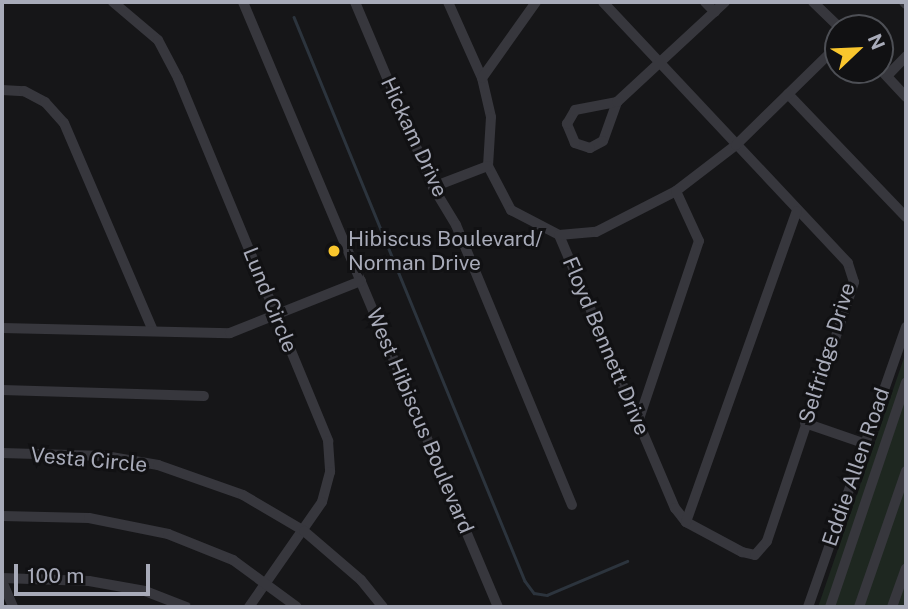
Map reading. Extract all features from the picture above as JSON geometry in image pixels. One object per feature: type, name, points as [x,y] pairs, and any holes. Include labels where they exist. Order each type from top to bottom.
[{"type":"street","name":"Lund Circle","points":[[113,2],[158,40],[178,78],[328,441],[330,472],[321,502],[304,531],[249,607]]},
{"type":"street","name":"West Hibiscus Boulevard","points":[[243,2],[498,607]]},
{"type":"street","name":"Hickam Drive","points":[[355,2],[433,187],[456,225],[572,505]]},
{"type":"street","points":[[433,187],[488,166],[491,117],[482,78],[448,2]]},
{"type":"street","points":[[482,78],[536,2]]},
{"type":"street","name":"Selfridge Drive","points":[[603,2],[848,263],[854,282],[767,541],[755,555],[742,552],[686,522]]},
{"type":"street","points":[[705,2],[715,12]]},
{"type":"street","points":[[617,102],[575,110],[567,124],[575,143],[590,148],[603,141],[617,102],[725,2]]},
{"type":"street","points":[[559,236],[596,232],[676,191],[736,145],[824,59]]},
{"type":"street","points":[[894,84],[906,97]]},
{"type":"street","points":[[2,90],[24,91],[45,102],[64,123],[153,331]]},
{"type":"street","points":[[788,94],[906,217]]},
{"type":"street","name":"Floyd Bennett Drive","points":[[488,166],[511,210],[559,236],[675,508],[686,522]]},
{"type":"street","points":[[638,422],[699,241],[676,191]]},
{"type":"street","points":[[686,522],[797,211]]},
{"type":"street","points":[[2,328],[230,334],[361,281]]},
{"type":"street","name":"Eddie Allen Road","points":[[808,607],[863,443],[906,327]]},
{"type":"street","points":[[830,607],[906,382]]},
{"type":"street","points":[[2,390],[204,396]]},
{"type":"street","points":[[805,423],[863,443]]},
{"type":"street","name":"Vesta Circle","points":[[2,453],[105,456],[158,466],[243,495],[304,531],[361,580],[383,607]]},
{"type":"street","points":[[859,607],[906,471]]},
{"type":"street","points":[[2,516],[89,518],[146,528],[202,546],[266,583],[297,607]]},
{"type":"street","points":[[893,607],[906,568]]},
{"type":"street","points":[[13,607],[2,583],[89,581],[145,591],[186,607]]},
{"type":"street","points":[[893,607],[906,601]]},
{"type":"shaded area","points":[[906,352],[906,607],[818,607]]},
{"type":"waterway","points":[[294,17],[525,581],[534,593],[547,595],[627,561]]},
{"type":"place","name":"Hibiscus Boulevard/ Norman Drive","points":[[334,251]]}]
